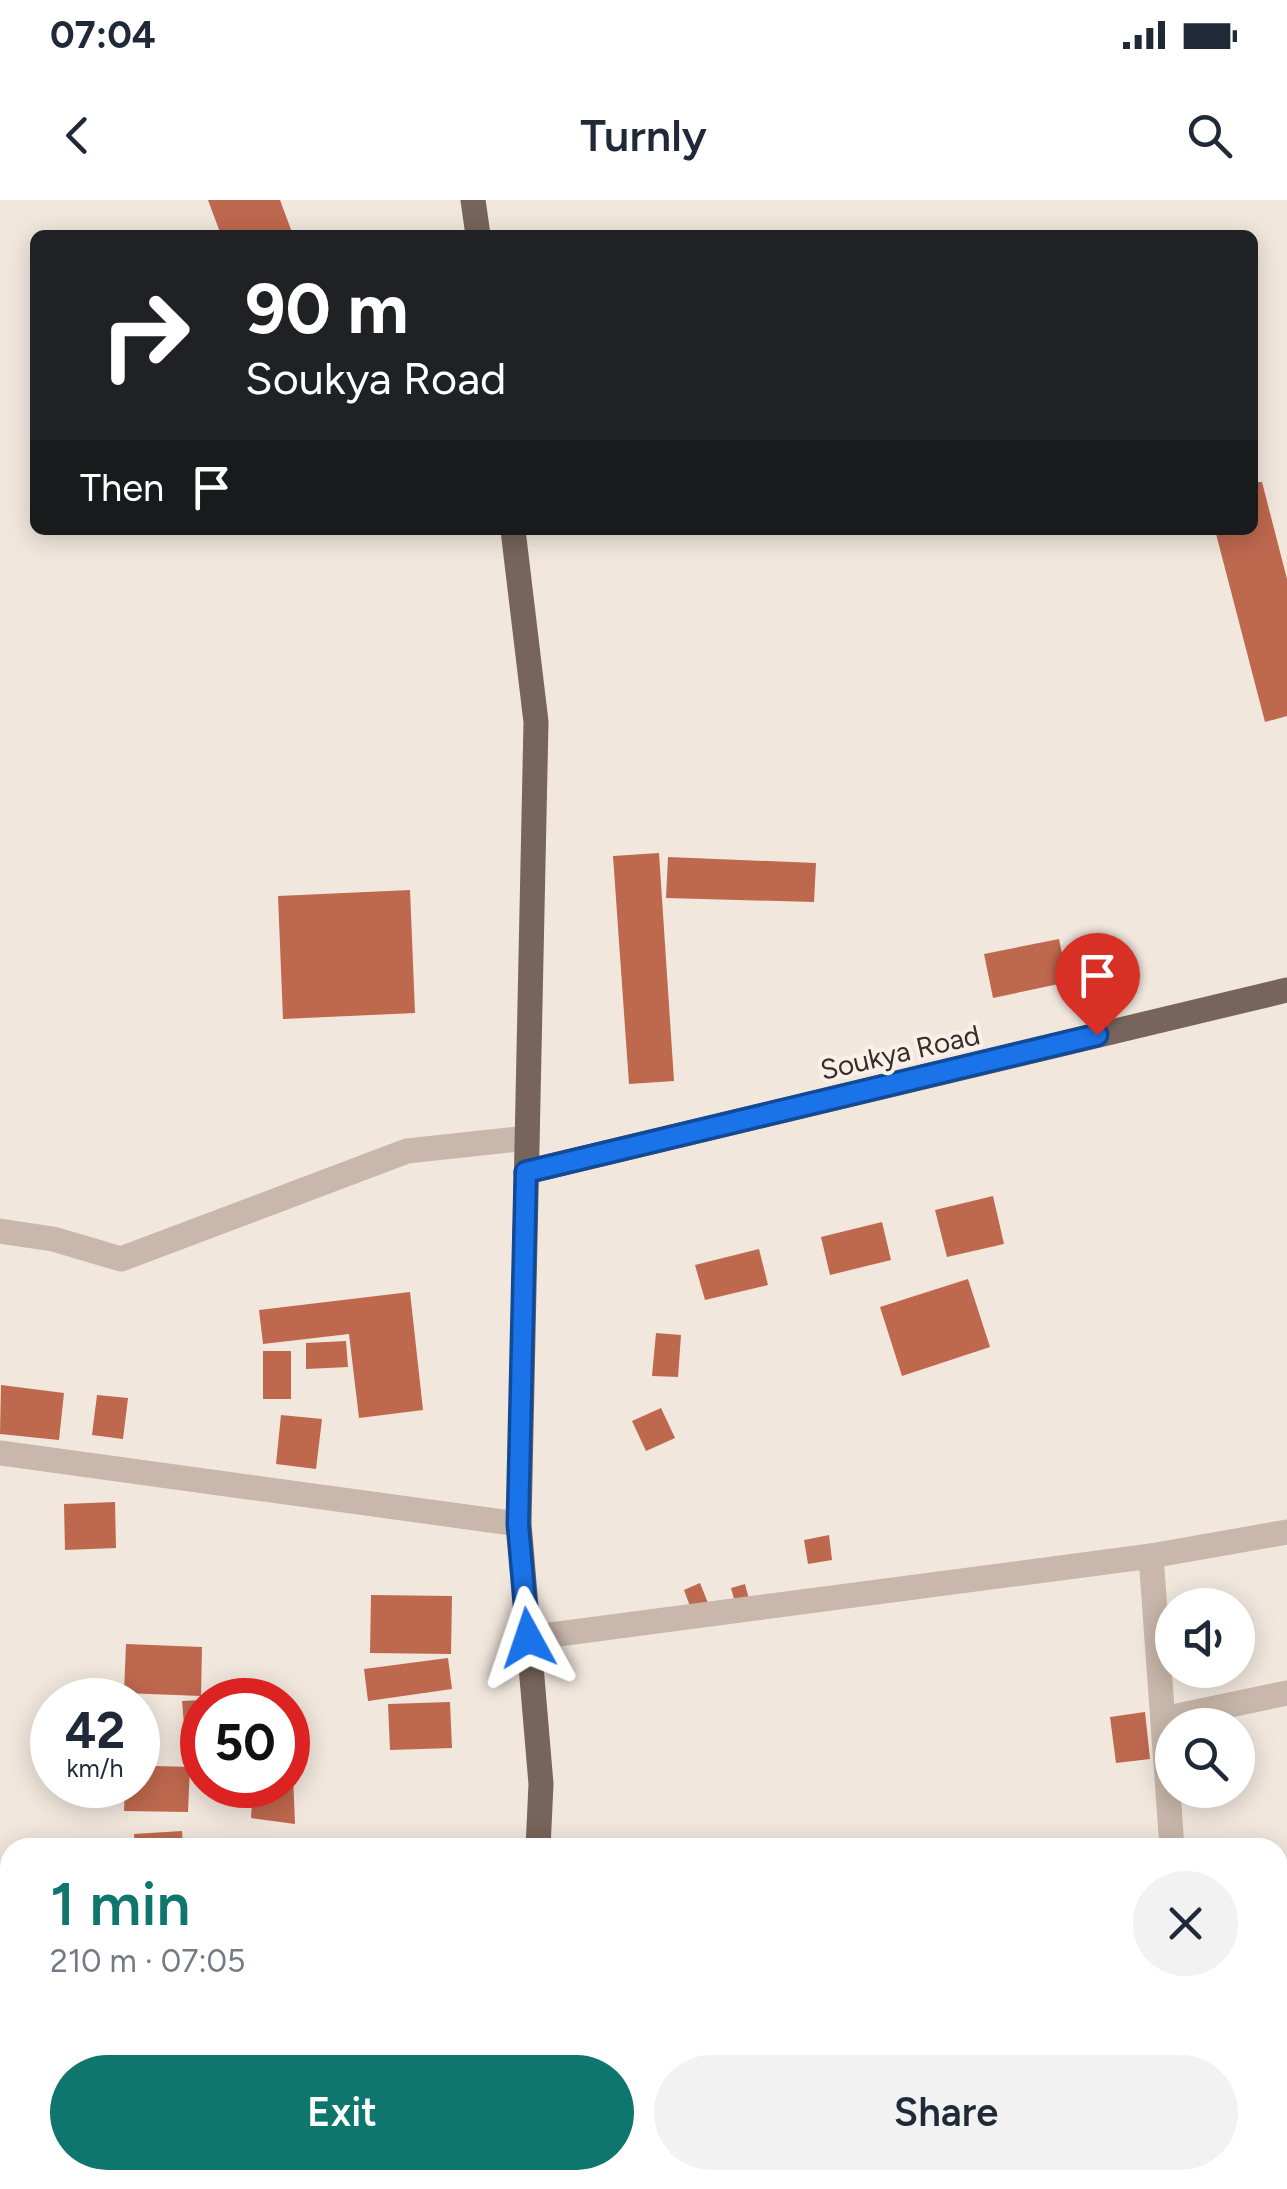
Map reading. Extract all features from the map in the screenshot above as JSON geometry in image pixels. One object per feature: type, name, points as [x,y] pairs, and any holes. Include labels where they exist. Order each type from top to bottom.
[{"type":"main road","points":[[474,200],[477,230]]},
{"type":"main road","points":[[514,535],[536,722],[518,1524],[541,1784],[538,1838]]},
{"type":"main road","name":"Soukya Road","points":[[526,1172],[1287,990]]},
{"type":"street","points":[[0,1231],[54,1238],[120,1259],[407,1151],[527,1138]]},
{"type":"street","points":[[0,1453],[518,1524]]},
{"type":"street","points":[[528,1638],[1151,1556],[1287,1532]]},
{"type":"street","points":[[1151,1556],[1161,1708]]},
{"type":"street","points":[[1217,1708],[1287,1694]]},
{"type":"street","points":[[1169,1808],[1171,1838]]},
{"type":"building","points":[[208,200],[280,200],[291,230],[219,230]]},
{"type":"building","points":[[1258,482],[1262,482],[1287,579],[1287,716],[1265,722],[1216,535],[1258,535]]},
{"type":"building","points":[[659,853],[674,1081],[629,1084],[613,856]]},
{"type":"building","points":[[668,857],[816,863],[814,902],[666,898]]},
{"type":"building","points":[[410,890],[415,1013],[283,1019],[278,896]]},
{"type":"building","points":[[1059,939],[1068,982],[993,998],[984,954]]},
{"type":"building","points":[[993,1196],[1004,1244],[947,1257],[935,1210]]},
{"type":"building","points":[[882,1222],[891,1260],[830,1275],[821,1237]]},
{"type":"building","points":[[759,1249],[768,1285],[705,1300],[695,1265]]},
{"type":"building","points":[[968,1279],[990,1347],[902,1376],[880,1307]]},
{"type":"building","points":[[410,1292],[423,1410],[359,1418],[349,1334],[263,1344],[259,1310]]},
{"type":"building","points":[[656,1333],[681,1335],[678,1377],[652,1376]]},
{"type":"building","points":[[346,1341],[348,1367],[306,1369],[306,1343]]},
{"type":"building","points":[[263,1351],[291,1351],[291,1399],[263,1399]]},
{"type":"building","points":[[1,1385],[64,1393],[59,1440],[0,1434]]},
{"type":"building","points":[[97,1395],[128,1398],[123,1439],[92,1435]]},
{"type":"building","points":[[661,1408],[675,1438],[646,1451],[632,1421]]},
{"type":"building","points":[[281,1415],[322,1419],[316,1469],[276,1464]]},
{"type":"building","points":[[115,1502],[116,1548],[65,1550],[64,1504]]},
{"type":"building","points":[[829,1535],[832,1560],[808,1564],[804,1540]]},
{"type":"building","points":[[700,1583],[708,1603],[691,1609],[684,1590]]},
{"type":"building","points":[[745,1584],[750,1603],[736,1606],[731,1588]]},
{"type":"building","points":[[371,1595],[452,1596],[451,1654],[370,1653]]},
{"type":"building","points":[[126,1644],[202,1647],[201,1678],[180,1678],[180,1695],[160,1694],[160,1678],[125,1678]]},
{"type":"building","points":[[448,1658],[452,1689],[368,1701],[364,1669]]},
{"type":"building","points":[[450,1702],[452,1748],[390,1750],[388,1704]]},
{"type":"building","points":[[1145,1712],[1150,1759],[1116,1763],[1110,1717]]},
{"type":"building","points":[[160,1766],[180,1767],[180,1808],[188,1808],[188,1812],[124,1811],[160,1808]]},
{"type":"building","points":[[252,1808],[294,1808],[295,1824],[251,1818]]},
{"type":"building","points":[[182,1831],[182,1838],[134,1838],[134,1834]]},
{"type":"route","points":[[528,1638],[518,1524],[526,1172],[1097,1035]]}]
